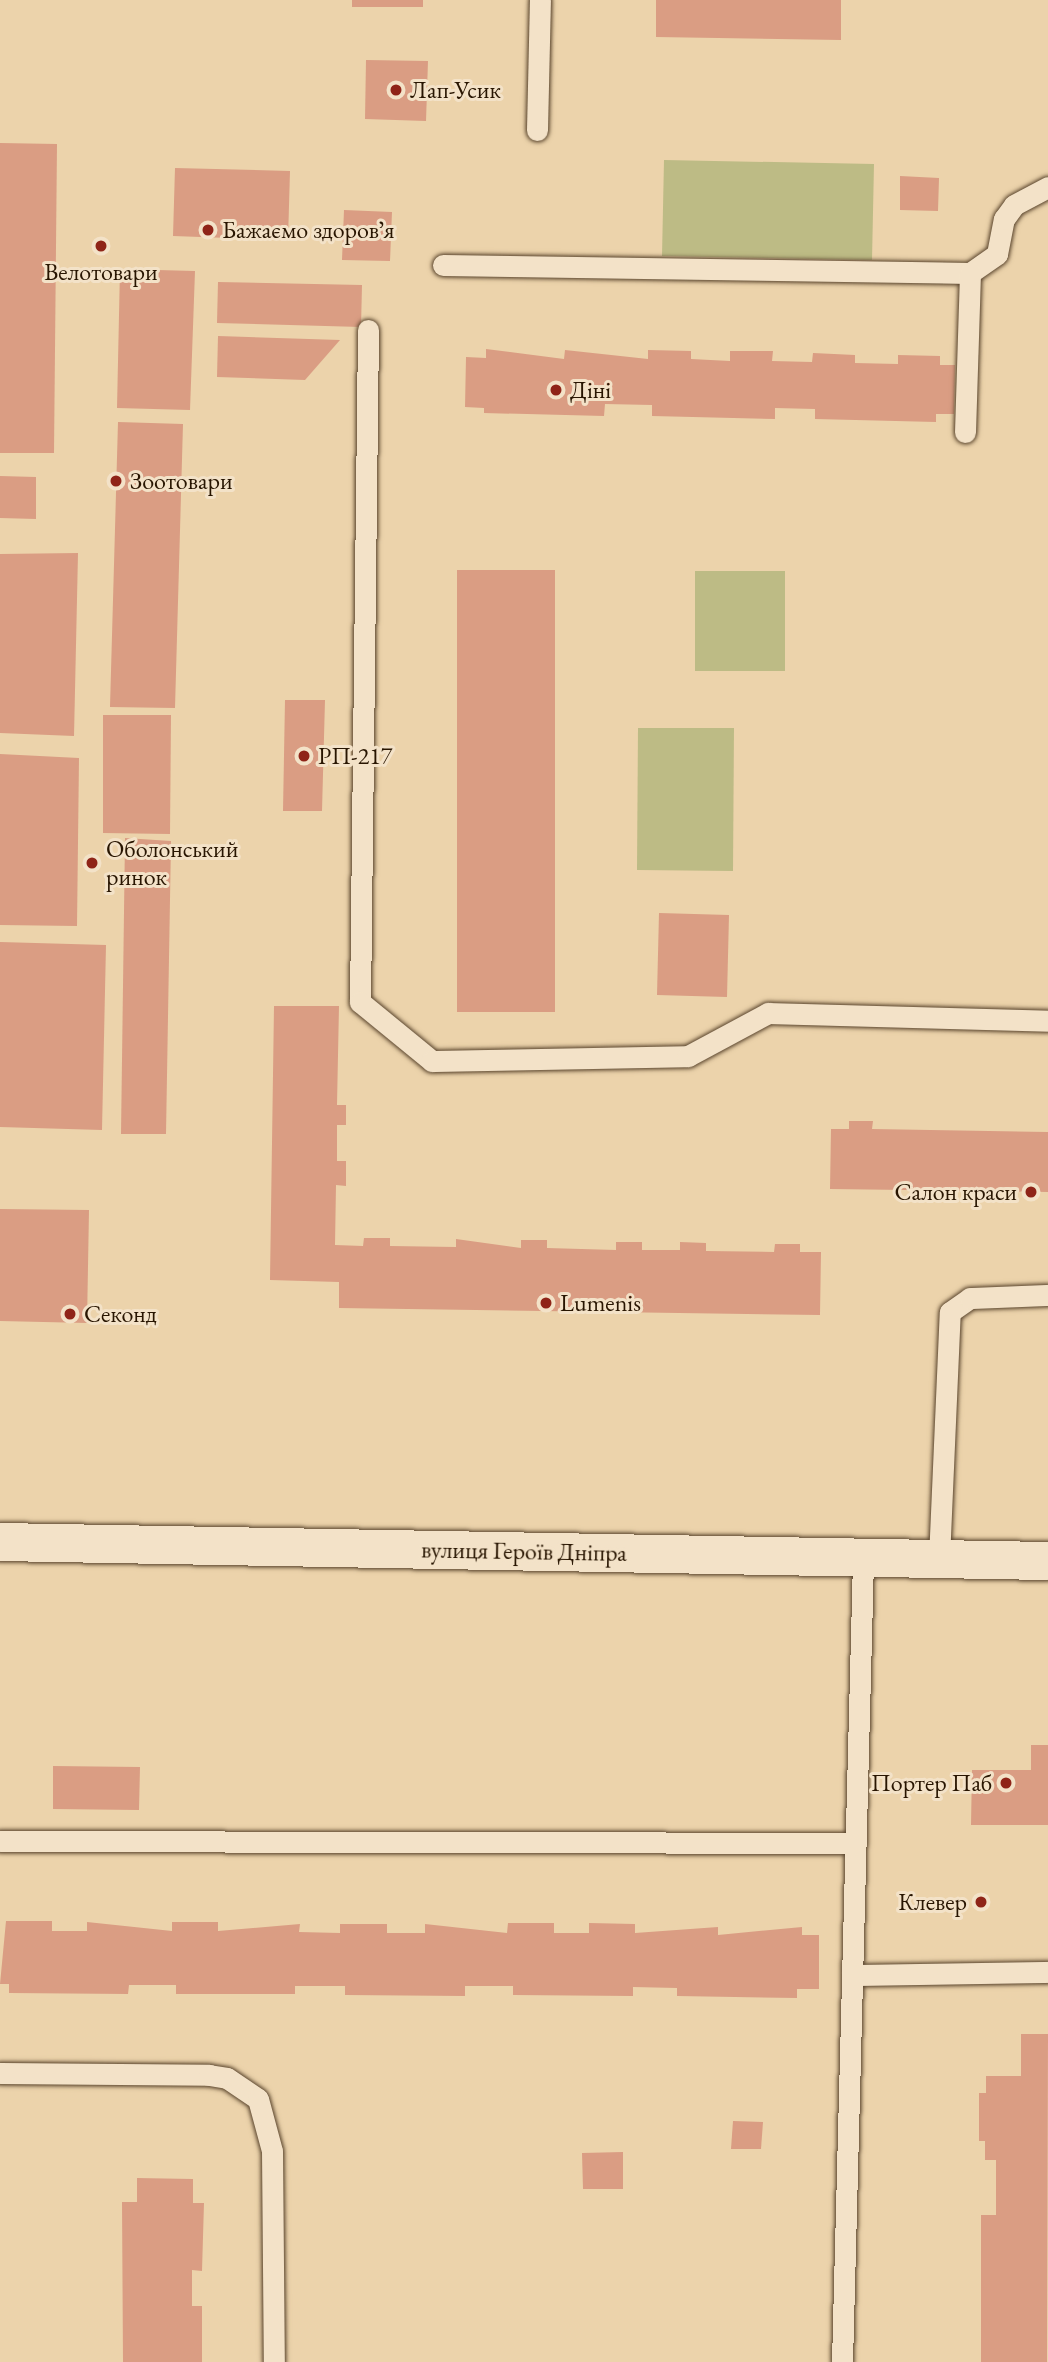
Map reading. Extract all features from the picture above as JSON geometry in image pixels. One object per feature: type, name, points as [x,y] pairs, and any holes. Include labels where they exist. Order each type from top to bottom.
[{"type":"main road","name":"вулиця Героїв Дніпра","points":[[0,1542],[1048,1561]]},
{"type":"lane","points":[[537,130],[540,0]]},
{"type":"lane","points":[[443,265],[970,273],[998,254],[1004,219],[1014,205],[1048,187]]},
{"type":"lane","points":[[965,432],[970,273]]},
{"type":"lane","points":[[368,330],[360,1002],[432,1062],[688,1056],[768,1013],[1048,1021]]},
{"type":"lane","points":[[939,1559],[950,1312],[970,1297],[1048,1295]]},
{"type":"lane","points":[[842,2362],[863,1558]]},
{"type":"lane","points":[[0,1841],[855,1843]]},
{"type":"lane","points":[[852,1975],[1048,1972]]},
{"type":"lane","points":[[0,2073],[209,2075],[227,2078],[258,2099],[272,2142],[274,2362]]},
{"type":"shaded area","points":[[664,160],[874,164],[872,260],[662,256]]},
{"type":"shaded area","points":[[695,571],[785,571],[785,671],[695,671]]},
{"type":"shaded area","points":[[638,728],[734,728],[733,871],[637,870]]},
{"type":"building","points":[[352,0],[423,0],[423,7],[352,7]]},
{"type":"building","points":[[656,0],[841,0],[841,40],[656,37]]},
{"type":"building","name":"Лап-Усик","points":[[366,60],[428,61],[426,121],[365,119]]},
{"type":"building","points":[[0,143],[57,144],[54,453],[0,453]]},
{"type":"building","points":[[175,168],[290,171],[288,240],[173,236]]},
{"type":"building","points":[[900,176],[939,178],[938,211],[900,210]]},
{"type":"building","points":[[344,210],[392,212],[390,261],[342,260]]},
{"type":"building","points":[[120,269],[195,271],[190,410],[117,408]]},
{"type":"building","points":[[218,282],[362,285],[361,327],[217,323]]},
{"type":"building","points":[[218,336],[340,340],[305,380],[217,377]]},
{"type":"building","points":[[486,349],[564,359],[565,350],[648,359],[648,350],[691,351],[691,359],[730,361],[730,351],[773,351],[772,361],[812,362],[813,353],[855,355],[855,363],[898,364],[898,355],[940,356],[940,365],[955,365],[954,414],[936,414],[936,422],[815,419],[815,409],[775,408],[775,419],[652,416],[652,405],[605,404],[604,416],[484,413],[484,408],[465,407],[466,357],[486,358]]},
{"type":"building","points":[[118,422],[183,424],[175,708],[110,707]]},
{"type":"building","points":[[0,476],[36,477],[36,519],[0,518]]},
{"type":"building","points":[[78,553],[74,736],[0,733],[0,554]]},
{"type":"building","points":[[457,570],[555,570],[555,1012],[457,1012]]},
{"type":"building","name":"РП-217","points":[[285,700],[325,700],[322,811],[283,811]]},
{"type":"building","points":[[103,715],[171,715],[170,834],[103,833]]},
{"type":"building","points":[[0,754],[79,758],[77,926],[0,925]]},
{"type":"building","points":[[125,838],[171,841],[166,1134],[121,1134]]},
{"type":"building","points":[[659,913],[729,915],[727,997],[657,995]]},
{"type":"building","points":[[0,942],[106,945],[102,1130],[0,1127]]},
{"type":"building","points":[[274,1006],[339,1006],[337,1105],[346,1105],[346,1125],[337,1125],[337,1161],[346,1161],[346,1186],[336,1185],[335,1245],[363,1246],[364,1238],[390,1238],[390,1246],[456,1247],[456,1239],[521,1248],[521,1240],[547,1240],[547,1248],[616,1250],[616,1242],[642,1242],[642,1250],[680,1250],[680,1242],[706,1243],[706,1251],[774,1252],[775,1244],[800,1244],[800,1252],[821,1252],[820,1315],[339,1308],[339,1282],[270,1280]]},
{"type":"building","points":[[849,1121],[873,1121],[872,1129],[1048,1132],[1048,1192],[830,1189],[831,1129],[849,1129]]},
{"type":"building","points":[[0,1209],[89,1210],[87,1323],[0,1321]]},
{"type":"building","points":[[1031,1745],[1048,1745],[1048,1825],[971,1825],[972,1770],[1031,1770]]},
{"type":"building","points":[[53,1766],[140,1767],[139,1810],[53,1809]]},
{"type":"building","points":[[6,1921],[52,1921],[52,1931],[87,1931],[87,1922],[172,1931],[172,1922],[218,1922],[218,1931],[300,1924],[299,1932],[340,1933],[340,1924],[387,1924],[387,1933],[425,1933],[425,1924],[507,1933],[508,1923],[554,1923],[554,1933],[589,1933],[589,1923],[635,1924],[635,1933],[718,1927],[718,1935],[802,1927],[802,1935],[819,1935],[819,1989],[797,1989],[797,1998],[677,1996],[677,1988],[633,1987],[633,1996],[513,1995],[513,1986],[465,1986],[465,1996],[345,1995],[345,1986],[295,1986],[295,1994],[176,1994],[176,1985],[129,1985],[128,1994],[9,1993],[9,1984],[0,1984]]},
{"type":"building","points":[[1021,2034],[1048,2034],[1047,2362],[981,2362],[981,2215],[996,2215],[996,2160],[985,2160],[985,2141],[979,2141],[979,2093],[986,2093],[986,2076],[1021,2076]]},
{"type":"building","points":[[733,2121],[763,2122],[761,2149],[731,2149]]},
{"type":"building","points":[[623,2152],[623,2189],[583,2189],[582,2153]]},
{"type":"building","points":[[137,2178],[193,2179],[193,2203],[204,2203],[202,2271],[192,2270],[192,2306],[202,2306],[202,2362],[123,2362],[122,2202],[137,2202]]},
{"type":"place","name":"Лап-Усик","points":[[396,90]]},
{"type":"place","name":"Бажаємо здоровʼя","points":[[208,230]]},
{"type":"place","name":"Велотовари","points":[[101,246]]},
{"type":"place","name":"Діні","points":[[556,390]]},
{"type":"place","name":"Зоотовари","points":[[116,481]]},
{"type":"place","name":"РП-217","points":[[304,756]]},
{"type":"place","name":"Оболонський ринок","points":[[92,863]]},
{"type":"place","name":"Салон краси","points":[[1031,1192]]},
{"type":"place","name":"Lumenis","points":[[546,1303]]},
{"type":"place","name":"Секонд","points":[[70,1314]]},
{"type":"place","name":"Портер Паб","points":[[1006,1783]]},
{"type":"place","name":"Клевер","points":[[981,1902]]}]
